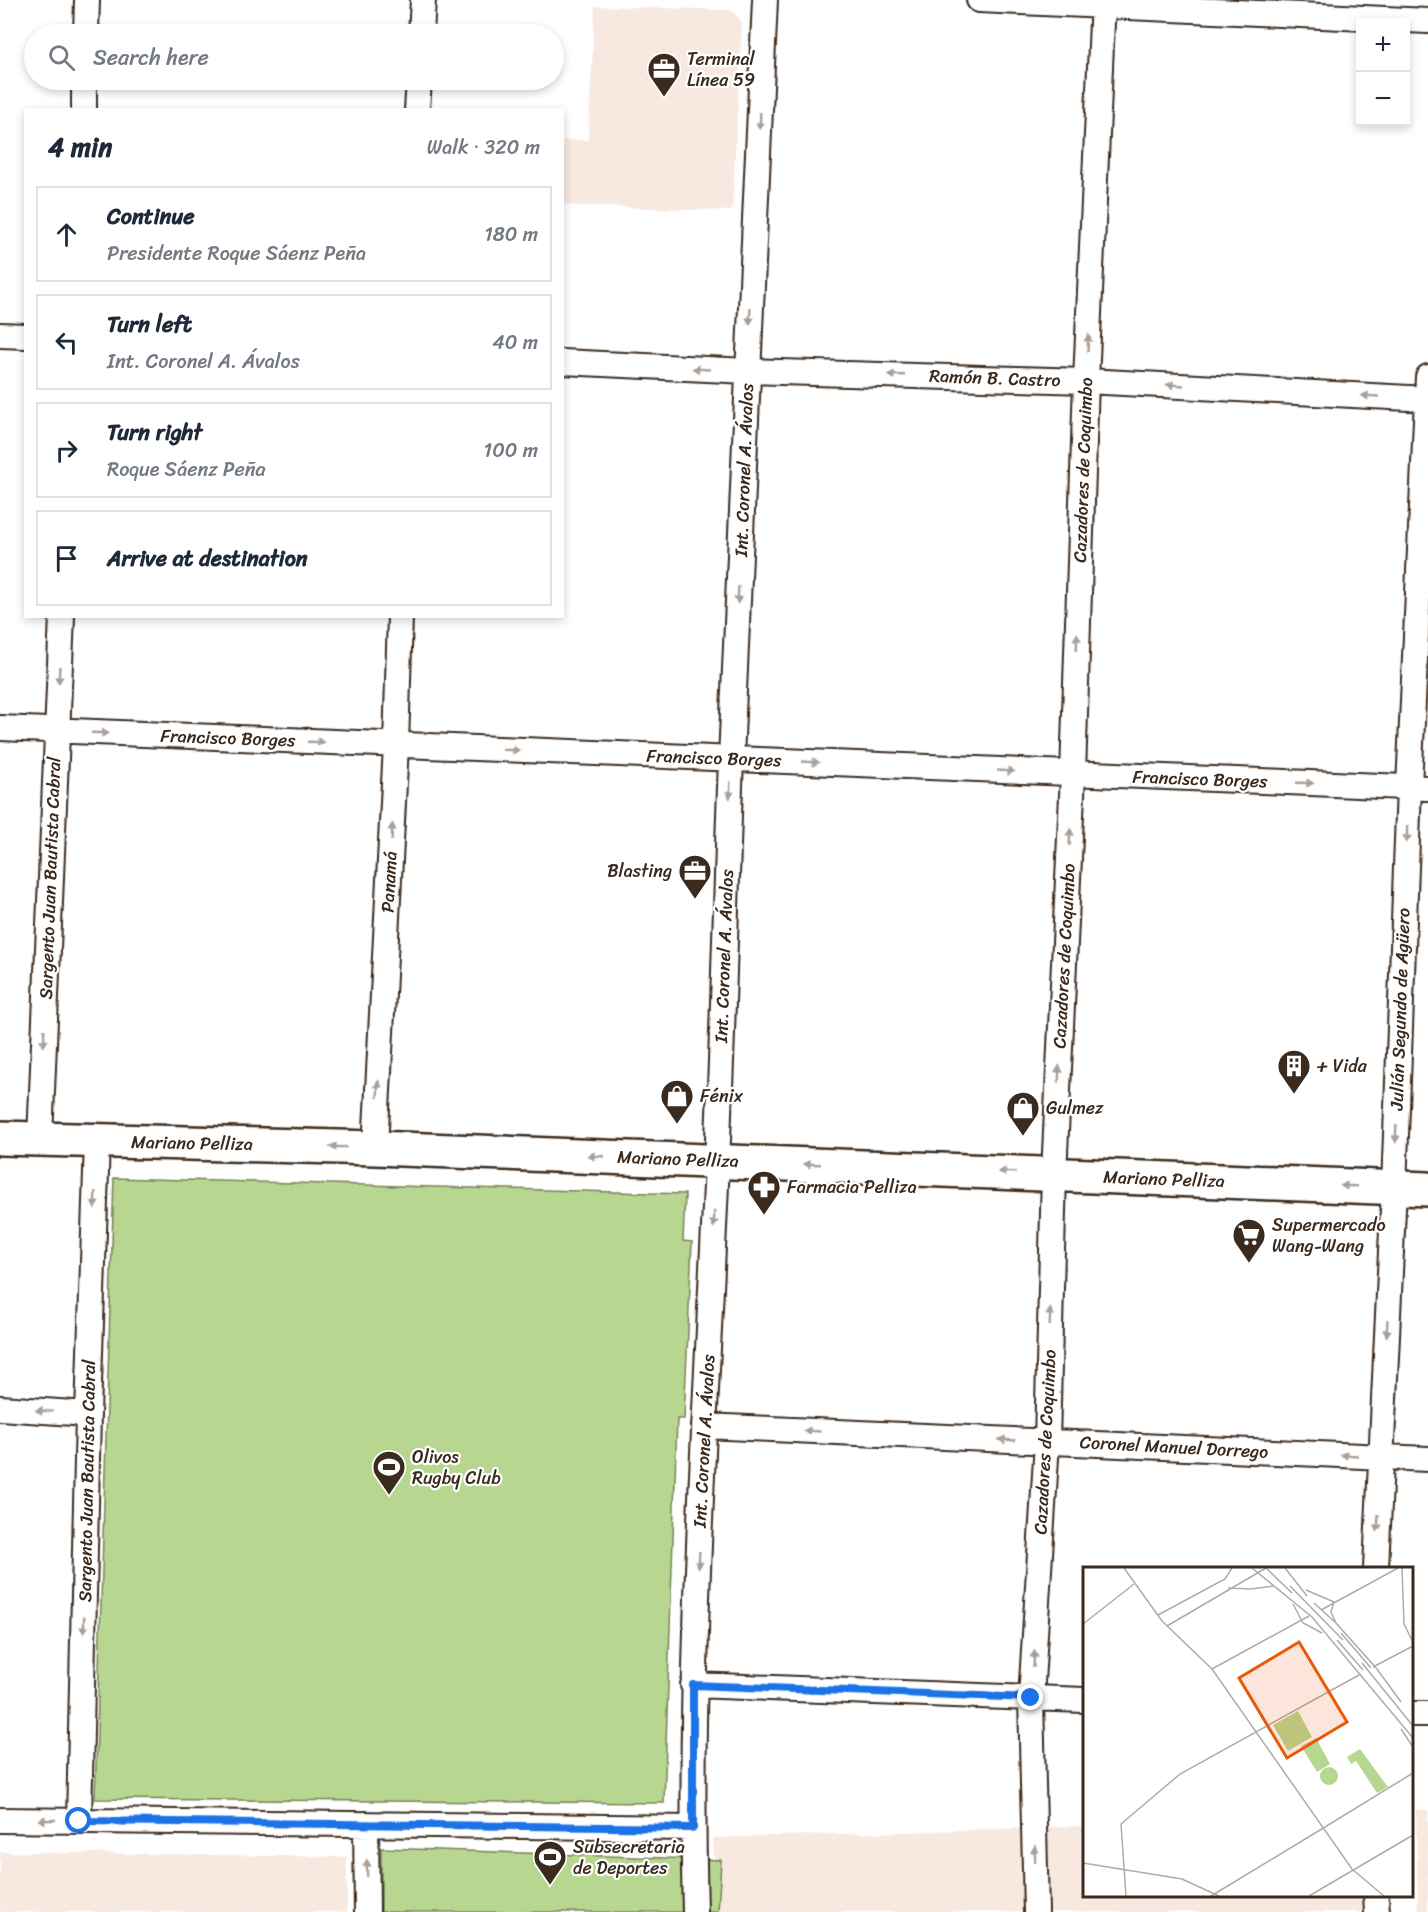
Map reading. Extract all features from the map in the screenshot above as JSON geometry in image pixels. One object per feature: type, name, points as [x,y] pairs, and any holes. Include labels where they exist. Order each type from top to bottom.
[{"type":"street","points":[[86,24],[87,0]]},
{"type":"street","points":[[422,24],[423,0]]},
{"type":"street","name":"Int. Coronel A. Ávalos","points":[[695,1912],[693,1685],[765,0]]},
{"type":"street","points":[[979,0],[1102,2],[1428,21]]},
{"type":"street","name":"Cazadores de Coquimbo","points":[[1036,1912],[1031,1698],[1047,1442],[1054,1174],[1073,774],[1102,2]]},
{"type":"street","points":[[84,90],[84,108]]},
{"type":"street","points":[[417,108],[418,90]]},
{"type":"street","points":[[0,334],[24,336]]},
{"type":"street","name":"Ramón B. Castro","points":[[564,362],[748,371],[1086,381],[1428,399]]},
{"type":"street","name":"Julián Segundo de Agüero","points":[[1376,1567],[1394,1188],[1418,788],[1428,377]]},
{"type":"street","name":"Sargento Juan Bautista Cabral","points":[[40,1139],[62,618]]},
{"type":"street","name":"Panamá","points":[[375,1148],[396,745],[400,618]]},
{"type":"street","name":"Francisco Borges","points":[[0,728],[1418,788]]},
{"type":"street","name":"Mariano Pelliza","points":[[0,1138],[717,1160],[1428,1189]]},
{"type":"street","name":"Sargento Juan Bautista Cabral","points":[[79,1821],[88,1414],[98,1141]]},
{"type":"street","points":[[0,1408],[88,1414]]},
{"type":"street","name":"Coronel Manuel Dorrego","points":[[704,1426],[1428,1459]]},
{"type":"street","points":[[693,1685],[1083,1700]]},
{"type":"street","points":[[1413,1713],[1428,1714]]},
{"type":"street","points":[[0,1820],[693,1828]]},
{"type":"street","points":[[366,1824],[368,1912]]},
{"type":"street","points":[[1376,1897],[1377,1912]]},
{"type":"shaded area","name":"Terminal Línea 59","points":[[595,6],[731,10],[742,22],[732,211],[564,205],[564,140],[588,140]]},
{"type":"shaded area","points":[[1416,1810],[1428,1810],[1428,1912],[1418,1912]]},
{"type":"shaded area","points":[[1083,1826],[1083,1897],[1368,1897],[1369,1912],[717,1912],[713,1838]]},
{"type":"shaded area","points":[[0,1852],[347,1857],[347,1912],[0,1912]]},
{"type":"green space","name":"Olivos Rugby Club","points":[[114,1178],[685,1194],[683,1241],[692,1242],[684,1419],[677,1419],[664,1803],[95,1799]]},
{"type":"green space","name":"Subsecretaria de Deportes","points":[[381,1848],[721,1860],[718,1912],[381,1912]]},
{"type":"place","name":"Terminal Línea 59","points":[[664,98]]},
{"type":"place","name":"Blasting","points":[[695,900]]},
{"type":"place","name":"+ Vida","points":[[1294,1095]]},
{"type":"place","name":"Fénix","points":[[677,1125]]},
{"type":"place","name":"Gulmez","points":[[1023,1137]]},
{"type":"place","name":"Farmacia Pelliza","points":[[764,1216]]},
{"type":"place","name":"Supermercado Wang-Wang","points":[[1249,1264]]},
{"type":"place","name":"Olivos Rugby Club","points":[[389,1496]]},
{"type":"place","name":"Subsecretaria de Deportes","points":[[550,1886]]},
{"type":"route","points":[[79,1821],[693,1828],[693,1685],[1031,1698]]}]
